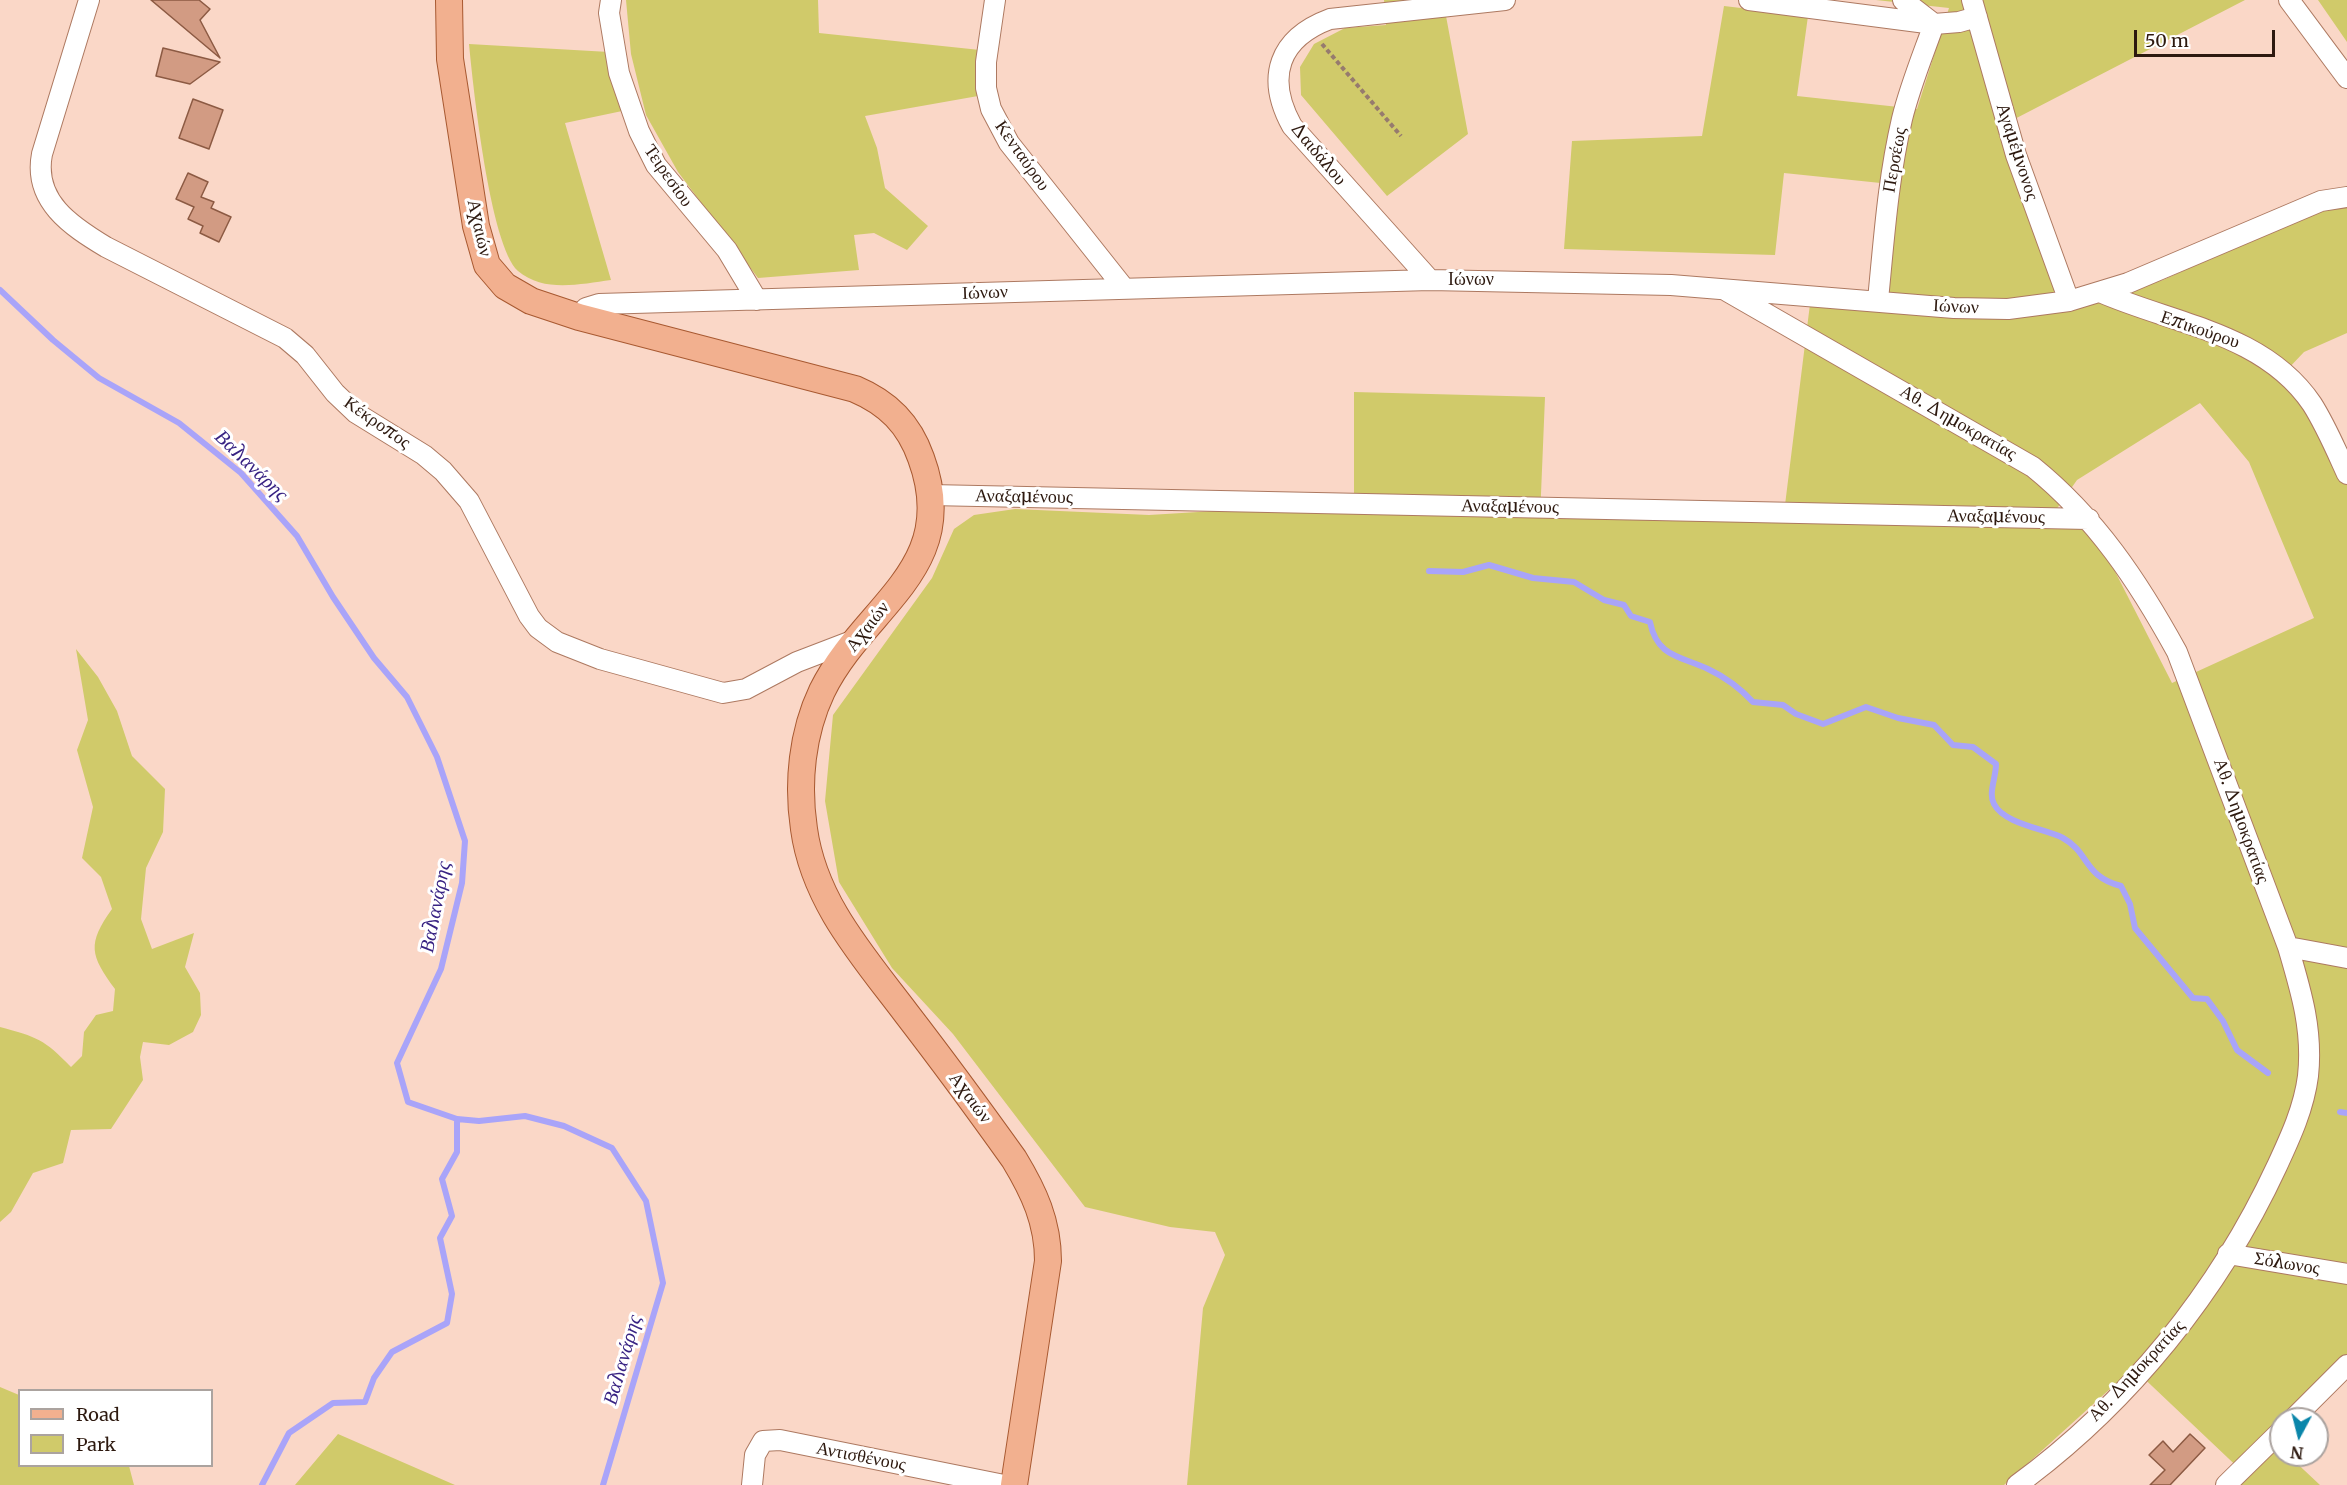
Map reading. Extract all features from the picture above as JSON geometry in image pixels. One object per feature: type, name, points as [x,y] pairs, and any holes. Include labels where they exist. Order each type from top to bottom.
[{"type":"main road","name":"Αχαιών","points":[[449,0],[450,59],[483,256],[492,272],[512,291],[579,317],[821,378],[877,399],[900,419],[915,443],[930,495],[932,519],[922,555],[911,573],[858,639],[823,689],[808,733],[801,784],[804,829],[812,864],[833,914],[1014,1159],[1036,1197],[1048,1243],[1047,1269],[1014,1485]]},
{"type":"street","name":"Κέκροπος","points":[[89,0],[42,154],[41,180],[49,202],[68,222],[106,248],[295,345],[335,393],[356,413],[424,455],[443,471],[469,501],[529,616],[546,635],[600,659],[723,693],[746,690],[797,662],[858,639]]},
{"type":"street","name":"Τειρεσίου","points":[[611,0],[611,34],[619,73],[639,131],[656,165],[727,250],[757,300]]},
{"type":"street","name":"Κενταύρου","points":[[995,0],[986,62],[986,88],[991,108],[1009,143],[1124,288]]},
{"type":"street","name":"Δαιδάλου","points":[[1430,280],[1303,139],[1283,107],[1279,77],[1283,57],[1292,41],[1317,24],[1348,17],[1505,0]]},
{"type":"street","points":[[1749,0],[1934,24],[1948,24],[1975,9]]},
{"type":"street","points":[[1903,0],[1934,24]]},
{"type":"street","points":[[2289,0],[2347,78]]},
{"type":"street","name":"Αγαμέμνονος","points":[[1975,9],[2016,155],[2069,301]]},
{"type":"street","name":"Περσέως","points":[[1878,300],[1886,206],[1898,138],[1909,96],[1934,24]]},
{"type":"street","name":"Ιώνων","points":[[579,317],[586,308],[599,304],[1430,280],[1622,283],[2008,309],[2069,301],[2100,292],[2159,271],[2321,201],[2347,197]]},
{"type":"street","name":"Αθ. Δημοκρατίας","points":[[1720,288],[2025,462],[2051,482],[2090,519],[2136,582],[2177,652],[2288,947],[2309,1029],[2309,1060],[2305,1093],[2295,1125],[2270,1182],[2228,1254],[2190,1312],[2140,1373],[2058,1452],[2017,1485]]},
{"type":"street","name":"Επικούρου","points":[[2100,292],[2151,313],[2228,337],[2269,360],[2300,389],[2311,404],[2347,474]]},
{"type":"street","name":"Αναξαμένους","points":[[930,495],[2090,519]]},
{"type":"street","points":[[2288,947],[2347,958]]},
{"type":"street","name":"Σόλωνος","points":[[2228,1254],[2347,1274]]},
{"type":"street","points":[[2305,1407],[2347,1365]]},
{"type":"street","name":"Αντισθένους","points":[[752,1485],[755,1455],[763,1441],[780,1440],[1004,1485]]},
{"type":"street","points":[[2226,1485],[2269,1443]]},
{"type":"path","points":[[1317,24],[1322,46],[1401,136]]},
{"type":"green space","points":[[626,0],[818,0],[819,33],[980,50],[978,96],[865,116],[877,148],[885,188],[928,226],[907,250],[874,233],[854,235],[859,270],[758,278],[678,172],[646,115],[631,54]]},
{"type":"green space","points":[[1384,0],[1443,0],[1468,134],[1387,196],[1301,95],[1300,67],[1314,44],[1345,28],[1386,25]]},
{"type":"green space","points":[[1876,0],[2245,0],[2003,125],[2066,308],[2163,280],[2347,197],[2347,333],[2304,352],[2286,371],[2347,464],[2347,1370],[2302,1407],[2269,1407],[2269,1467],[2301,1467],[2320,1485],[2237,1485],[2247,1476],[2133,1368],[2004,1485],[1187,1485],[1203,1308],[1225,1255],[1215,1232],[1170,1227],[1085,1207],[953,1034],[892,968],[839,882],[825,801],[833,715],[932,578],[954,529],[974,515],[1015,509],[1149,515],[1231,510],[1354,511],[1354,392],[1545,397],[1540,518],[1783,521],[1810,304],[1883,306],[1900,185],[1784,173],[1775,255],[1564,249],[1572,141],[1702,136],[1724,6],[1808,16],[1797,96],[1917,109],[1949,8]],"holes":[[[2200,403],[2249,462],[2314,618],[2172,683],[2103,548],[2079,526],[2044,527],[2077,480]]]},
{"type":"green space","points":[[2318,0],[2347,0],[2347,42]]},
{"type":"green space","points":[[469,44],[609,52],[627,110],[565,123],[611,280],[575,285],[551,285],[528,278],[518,271],[508,256],[499,231],[484,164]]},
{"type":"green space","points":[[76,649],[98,677],[117,711],[132,756],[165,789],[163,832],[146,868],[141,919],[152,949],[194,933],[185,967],[200,993],[201,1015],[193,1032],[169,1045],[143,1042],[140,1057],[143,1080],[111,1129],[71,1130],[63,1163],[33,1173],[11,1212],[0,1222],[0,1027],[39,1040],[54,1050],[71,1067],[82,1056],[84,1032],[96,1015],[113,1011],[115,989],[100,967],[95,949],[98,931],[112,909],[101,877],[82,858],[93,807],[77,750],[88,720]]},
{"type":"green space","points":[[0,1387],[18,1395],[18,1467],[129,1467],[134,1485],[0,1485]]},
{"type":"green space","points":[[338,1434],[455,1485],[295,1485]]},
{"type":"building","points":[[151,0],[199,0],[210,9],[200,20],[220,58]]},
{"type":"building","points":[[163,48],[220,62],[190,84],[156,76]]},
{"type":"building","points":[[193,99],[223,110],[209,149],[179,138]]},
{"type":"building","points":[[188,173],[208,182],[201,197],[214,202],[211,208],[231,217],[219,242],[200,233],[203,226],[188,219],[194,207],[176,199]]},
{"type":"building","points":[[2190,1434],[2205,1448],[2170,1485],[2150,1485],[2165,1470],[2149,1455],[2163,1441],[2173,1452]]},
{"type":"waterway","name":"Βαλανάρης","points":[[0,290],[53,340],[99,378],[179,423],[241,473],[297,536],[333,597],[374,658],[407,697],[437,757],[465,841],[462,883],[441,969],[397,1063],[408,1102],[457,1119],[479,1121],[525,1116],[564,1126],[612,1148],[646,1201],[663,1283],[603,1485]]},
{"type":"waterway","points":[[1429,571],[1463,572],[1489,565],[1533,578],[1574,582],[1604,600],[1624,605],[1631,616],[1650,622],[1653,634],[1664,649],[1720,676],[1753,702],[1783,705],[1796,714],[1823,724],[1866,707],[1898,718],[1934,725],[1953,745],[1973,747],[1996,764],[1992,800],[1999,811],[2016,821],[2063,838],[2078,850],[2100,876],[2121,886],[2130,904],[2135,928],[2193,998],[2207,999],[2223,1021],[2237,1050],[2268,1073]]},
{"type":"waterway","points":[[2340,1112],[2347,1113]]},
{"type":"waterway","points":[[262,1485],[289,1433],[333,1403],[365,1402],[374,1378],[392,1352],[447,1323],[452,1294],[440,1238],[452,1216],[442,1179],[457,1152],[457,1119]]}]
